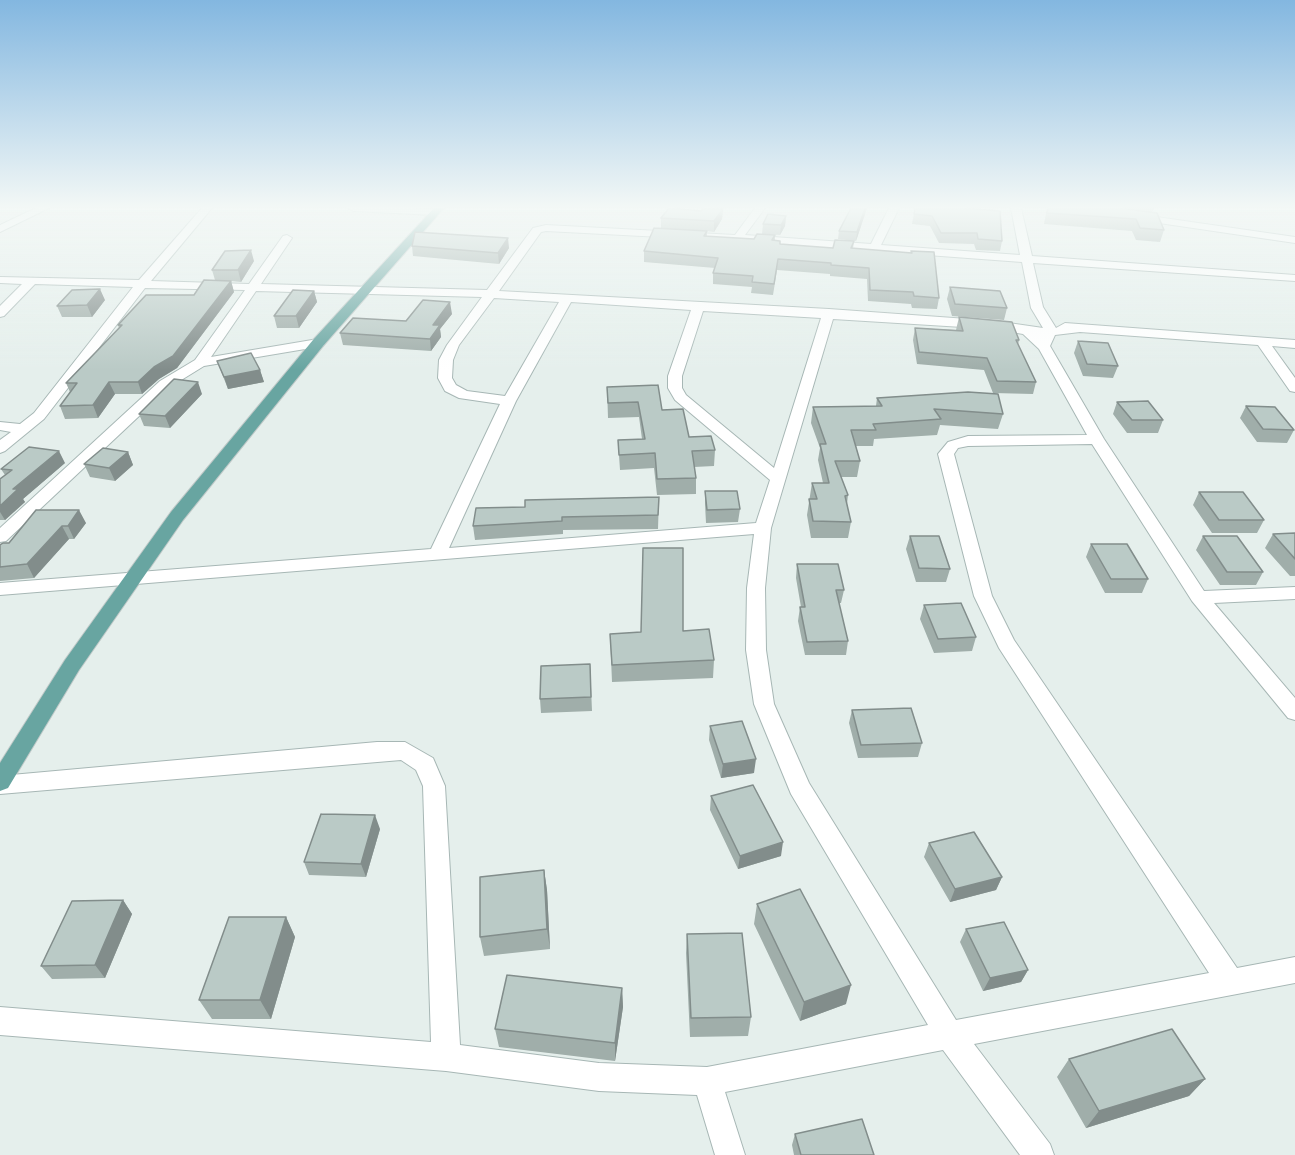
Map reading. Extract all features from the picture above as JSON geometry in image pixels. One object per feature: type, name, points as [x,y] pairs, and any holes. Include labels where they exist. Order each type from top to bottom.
[{"type":"main road","points":[[0,783],[72,665],[131,579],[205,480],[318,343],[392,262]]},
{"type":"street","points":[[0,448],[26,429],[39,416],[161,262]]},
{"type":"street","points":[[200,363],[270,262]]},
{"type":"street","points":[[509,401],[464,395],[450,388],[446,378],[446,360],[453,345],[515,262]]},
{"type":"street","points":[[1029,262],[1037,308],[1097,439],[1199,597],[1295,712]]},
{"type":"street","points":[[1069,262],[1295,278]]},
{"type":"street","points":[[0,280],[492,294],[995,324],[1025,327],[1048,334],[1076,329],[1295,344]]},
{"type":"street","points":[[0,314],[32,281]]},
{"type":"street","points":[[437,554],[509,401],[567,298]]},
{"type":"street","points":[[699,305],[675,376],[675,388],[680,397],[779,480]]},
{"type":"street","points":[[1025,327],[1037,308]]},
{"type":"street","points":[[829,313],[763,528],[756,588],[756,650],[764,704],[800,787],[950,1036],[1039,1155]]},
{"type":"street","points":[[1025,327],[1048,334]]},
{"type":"street","points":[[1262,341],[1295,388]]},
{"type":"street","points":[[0,537],[165,384],[200,363],[318,343]]},
{"type":"street","points":[[0,426],[26,429]]},
{"type":"street","points":[[1097,439],[968,441],[953,445],[946,454],[983,596],[1006,643],[1230,981]]},
{"type":"street","points":[[0,589],[763,528]]},
{"type":"street","points":[[1199,597],[1295,593]]},
{"type":"street","points":[[0,783],[377,751],[405,751],[425,764],[434,786],[446,1057]]},
{"type":"street","points":[[0,1021],[446,1057],[599,1077],[707,1080],[1295,970]]},
{"type":"street","points":[[707,1080],[730,1155]]},
{"type":"building","points":[[218,262],[243,262],[238,270],[212,270]]},
{"type":"building","points":[[717,262],[778,262],[774,284],[752,282],[753,276],[713,273]]},
{"type":"building","points":[[816,262],[935,262],[939,298],[914,296],[913,292],[870,290],[869,268],[831,265],[831,263]]},
{"type":"building","points":[[204,280],[231,281],[173,356],[154,367],[138,382],[109,382],[93,405],[60,406],[77,383],[66,383],[122,325],[118,325],[146,295],[194,295]]},
{"type":"building","points":[[950,287],[1000,291],[1007,308],[955,304]]},
{"type":"building","points":[[100,289],[87,305],[57,306],[72,290]]},
{"type":"building","points":[[293,290],[314,291],[296,316],[274,316]]},
{"type":"building","points":[[423,300],[450,302],[433,325],[440,325],[430,339],[340,333],[353,318],[406,321]]},
{"type":"building","points":[[959,317],[1012,322],[1019,340],[1016,340],[1036,382],[997,381],[987,358],[919,352],[915,328],[963,331]]},
{"type":"building","points":[[1078,341],[1108,343],[1118,366],[1087,364]]},
{"type":"building","points":[[251,353],[260,370],[224,377],[217,361]]},
{"type":"building","points":[[174,379],[198,382],[165,416],[139,414]]},
{"type":"building","points":[[658,385],[662,410],[683,409],[689,437],[711,436],[715,450],[692,451],[696,478],[657,479],[655,453],[619,455],[618,440],[645,439],[638,402],[608,403],[607,387]]},
{"type":"building","points":[[968,392],[998,394],[1003,414],[934,409],[941,419],[873,424],[876,430],[851,430],[860,461],[835,461],[848,495],[845,496],[851,522],[813,521],[809,499],[817,499],[812,483],[829,483],[820,444],[826,444],[813,407],[882,406],[877,398]]},
{"type":"building","points":[[1148,401],[1163,420],[1132,420],[1117,402]]},
{"type":"building","points":[[1246,406],[1275,407],[1294,430],[1263,429]]},
{"type":"building","points":[[29,447],[59,451],[13,489],[18,489],[0,506],[0,479],[12,470],[1,469]]},
{"type":"building","points":[[103,448],[128,452],[109,468],[84,464]]},
{"type":"building","points":[[705,491],[737,491],[740,509],[707,510]]},
{"type":"building","points":[[1199,492],[1243,492],[1264,520],[1219,520]]},
{"type":"building","points":[[659,497],[658,515],[562,517],[562,521],[473,526],[476,508],[525,507],[525,500]]},
{"type":"building","points":[[36,510],[79,510],[68,526],[62,526],[27,564],[0,567],[0,545],[9,543]]},
{"type":"building","points":[[1295,533],[1295,559],[1273,534]]},
{"type":"building","points":[[910,536],[939,536],[950,569],[919,568]]},
{"type":"building","points":[[1203,536],[1237,536],[1263,572],[1227,572]]},
{"type":"building","points":[[1091,544],[1127,544],[1148,579],[1111,579]]},
{"type":"building","points":[[643,548],[683,548],[683,631],[709,629],[714,660],[612,665],[610,634],[641,632]]},
{"type":"building","points":[[797,564],[838,564],[844,590],[836,590],[848,641],[807,642],[800,607],[805,607]]},
{"type":"building","points":[[961,603],[976,637],[938,639],[924,605]]},
{"type":"building","points":[[590,664],[591,697],[540,699],[541,666]]},
{"type":"building","points":[[911,708],[922,743],[861,745],[852,710]]},
{"type":"building","points":[[742,721],[756,759],[723,764],[710,726]]},
{"type":"building","points":[[753,785],[783,842],[740,856],[711,796]]},
{"type":"building","points":[[321,814],[375,815],[361,864],[304,862]]},
{"type":"building","points":[[974,832],[1002,877],[955,889],[929,843]]},
{"type":"building","points":[[544,870],[547,929],[480,937],[480,877]]},
{"type":"building","points":[[800,889],[851,985],[804,1002],[757,904]]},
{"type":"building","points":[[123,900],[95,965],[41,966],[72,901]]},
{"type":"building","points":[[229,917],[286,917],[260,1000],[199,1000]]},
{"type":"building","points":[[1004,922],[1028,970],[990,978],[966,929]]},
{"type":"building","points":[[742,933],[751,1017],[691,1018],[687,934]]},
{"type":"building","points":[[507,975],[622,988],[615,1043],[495,1029]]},
{"type":"building","points":[[1172,1029],[1205,1079],[1099,1111],[1069,1059]]},
{"type":"building","points":[[862,1119],[874,1155],[801,1155],[795,1134]]}]
